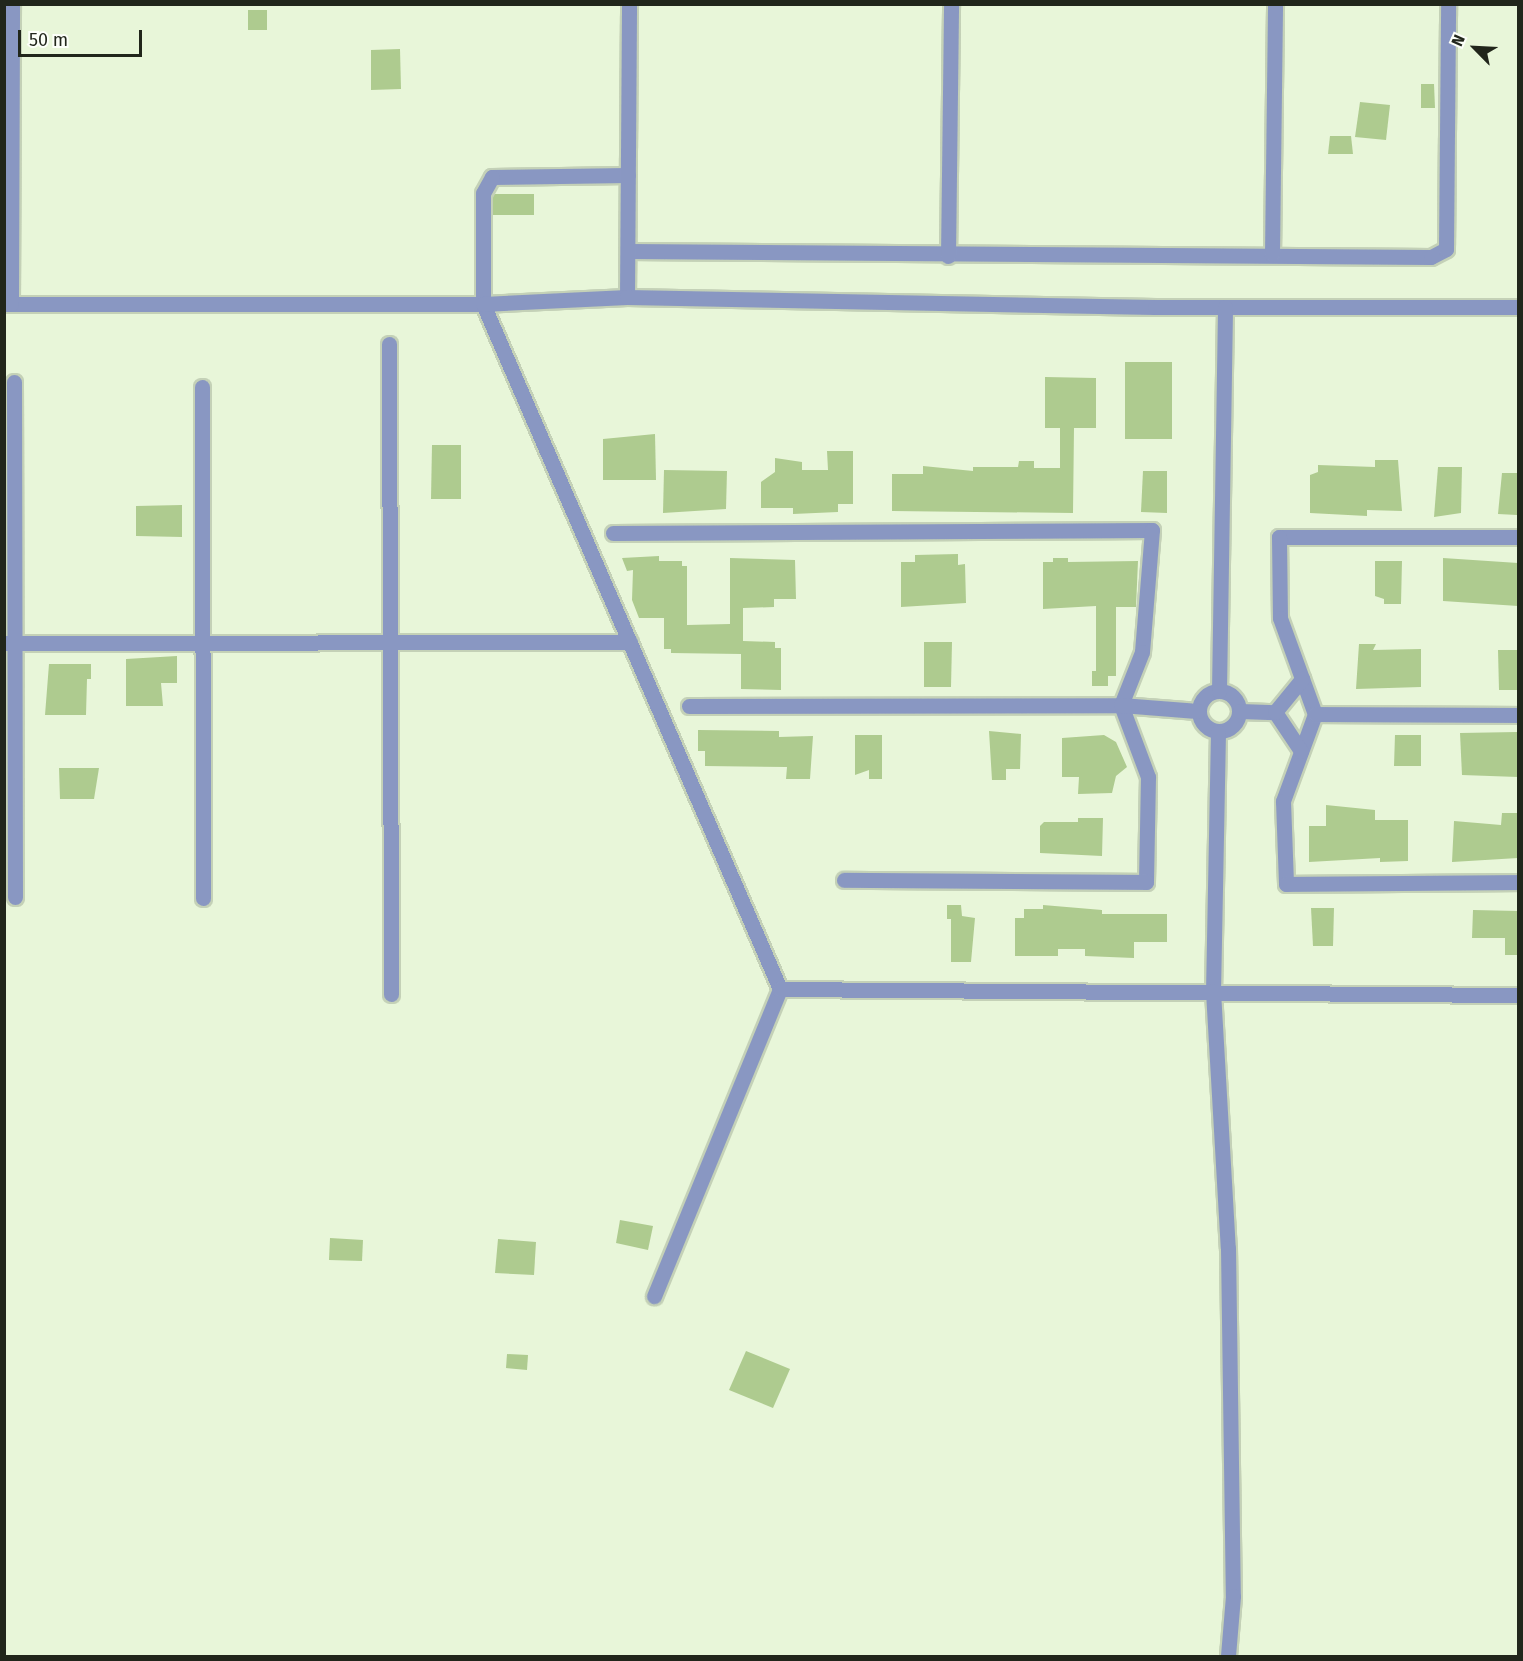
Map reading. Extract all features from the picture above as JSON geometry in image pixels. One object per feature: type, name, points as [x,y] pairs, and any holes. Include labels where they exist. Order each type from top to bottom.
[{"type":"street","points":[[12,4],[8,304],[483,304],[627,297],[1225,307],[1518,307]]},
{"type":"street","points":[[627,297],[629,4]]},
{"type":"street","points":[[948,256],[951,4]]},
{"type":"street","points":[[1272,254],[1275,4]]},
{"type":"street","points":[[628,251],[948,256],[1272,254],[1431,257],[1446,249],[1448,4]]},
{"type":"street","points":[[628,175],[492,177],[483,193],[483,304],[780,989],[654,1296]]},
{"type":"street","points":[[1219,691],[1225,307]]},
{"type":"street","points":[[389,344],[391,993]]},
{"type":"street","points":[[14,382],[9,643],[15,897]]},
{"type":"street","points":[[202,387],[203,898]]},
{"type":"street","points":[[613,533],[1152,530],[1142,652],[1121,705],[1148,777],[1146,882],[844,880]]},
{"type":"street","points":[[1518,537],[1279,537],[1280,618],[1315,714],[1283,801],[1286,884],[1518,882]]},
{"type":"street","points":[[9,643],[630,642]]},
{"type":"street","points":[[1275,712],[1302,680]]},
{"type":"street","points":[[1219,691],[1237,701],[1240,711],[1237,722],[1218,732],[1208,729],[1198,711],[1208,693],[1219,691]]},
{"type":"street","points":[[688,706],[1121,705],[1198,711]]},
{"type":"street","points":[[1240,711],[1275,712]]},
{"type":"street","points":[[1275,712],[1301,751]]},
{"type":"street","points":[[1315,714],[1518,715]]},
{"type":"street","points":[[1218,732],[1213,991],[1228,1248],[1233,1596],[1228,1656]]},
{"type":"street","points":[[780,989],[1518,995]]},
{"type":"building","points":[[248,10],[267,10],[267,30],[248,30]]},
{"type":"building","points":[[400,49],[401,89],[371,90],[371,50]]},
{"type":"building","points":[[1421,84],[1434,84],[1435,108],[1421,108]]},
{"type":"building","points":[[1360,102],[1390,105],[1386,140],[1355,137]]},
{"type":"building","points":[[1330,136],[1351,136],[1353,154],[1328,154]]},
{"type":"building","points":[[493,194],[534,194],[534,215],[493,215]]},
{"type":"building","points":[[1125,362],[1172,362],[1172,439],[1125,439]]},
{"type":"building","points":[[1045,377],[1096,378],[1096,428],[1074,428],[1073,513],[892,511],[892,474],[923,474],[923,466],[973,471],[973,467],[1018,467],[1019,461],[1034,461],[1034,468],[1060,468],[1060,428],[1045,428]]},
{"type":"building","points":[[655,434],[656,480],[603,480],[603,439]]},
{"type":"building","points":[[432,445],[461,445],[461,499],[431,499]]},
{"type":"building","points":[[827,451],[853,451],[853,504],[838,504],[838,512],[793,514],[793,508],[761,508],[761,482],[775,472],[775,458],[802,462],[802,470],[828,470]]},
{"type":"building","points":[[1375,460],[1398,460],[1402,511],[1367,510],[1367,516],[1310,513],[1310,475],[1318,472],[1318,465],[1375,467]]},
{"type":"building","points":[[1438,467],[1462,467],[1461,513],[1434,517]]},
{"type":"building","points":[[664,470],[727,471],[726,509],[663,513]]},
{"type":"building","points":[[1143,471],[1167,471],[1167,513],[1141,512]]},
{"type":"building","points":[[1502,473],[1518,473],[1517,515],[1498,514]]},
{"type":"building","points":[[182,505],[182,537],[136,536],[136,506]]},
{"type":"building","points":[[958,554],[958,565],[965,564],[966,603],[901,607],[901,562],[915,562],[915,555]]},
{"type":"building","points":[[659,556],[659,561],[682,561],[682,566],[687,566],[687,625],[730,624],[730,558],[795,560],[796,599],[774,599],[774,607],[743,608],[743,641],[775,642],[775,648],[781,648],[781,690],[741,689],[741,654],[671,653],[671,649],[664,649],[664,618],[639,618],[632,600],[633,570],[627,571],[622,558]]},
{"type":"building","points":[[1053,558],[1068,558],[1068,562],[1138,561],[1136,607],[1116,607],[1116,676],[1108,676],[1108,686],[1092,686],[1092,671],[1096,671],[1096,606],[1043,609],[1043,562],[1053,562]]},
{"type":"building","points":[[1443,558],[1518,563],[1518,606],[1443,601]]},
{"type":"building","points":[[1375,561],[1402,561],[1401,604],[1384,604],[1384,599],[1375,596]]},
{"type":"building","points":[[924,642],[952,642],[951,687],[924,687]]},
{"type":"building","points":[[1359,644],[1376,644],[1373,650],[1421,649],[1421,687],[1356,689]]},
{"type":"building","points":[[1498,650],[1518,650],[1518,690],[1499,690]]},
{"type":"building","points":[[177,656],[177,683],[161,683],[163,706],[126,706],[126,659]]},
{"type":"building","points":[[49,664],[91,664],[91,679],[87,679],[86,715],[45,715]]},
{"type":"building","points":[[698,730],[779,731],[779,737],[813,736],[810,779],[786,779],[787,767],[705,766],[705,751],[698,751]]},
{"type":"building","points":[[989,731],[1021,734],[1020,769],[1006,769],[1006,780],[992,780]]},
{"type":"building","points":[[1517,732],[1518,777],[1462,775],[1460,733]]},
{"type":"building","points":[[855,735],[882,735],[882,779],[869,779],[869,770],[855,775]]},
{"type":"building","points":[[1104,735],[1116,742],[1127,767],[1116,776],[1112,793],[1078,794],[1079,777],[1062,777],[1062,738]]},
{"type":"building","points":[[1395,735],[1421,735],[1421,766],[1394,766]]},
{"type":"building","points":[[59,768],[99,768],[94,799],[60,799]]},
{"type":"building","points":[[1326,805],[1375,810],[1375,820],[1408,820],[1408,861],[1380,862],[1380,858],[1309,862],[1309,826],[1326,826]]},
{"type":"building","points":[[1502,813],[1518,813],[1518,858],[1452,862],[1454,821],[1501,825]]},
{"type":"building","points":[[1078,818],[1103,818],[1102,856],[1040,853],[1040,826],[1044,822],[1078,822]]},
{"type":"building","points":[[947,905],[961,905],[962,916],[975,918],[971,962],[951,962],[951,919],[947,919]]},
{"type":"building","points":[[1043,905],[1102,910],[1102,914],[1167,914],[1167,942],[1134,942],[1134,958],[1085,956],[1085,949],[1058,949],[1058,956],[1015,956],[1015,918],[1024,918],[1024,909],[1043,909]]},
{"type":"building","points":[[1311,908],[1334,908],[1333,946],[1313,946]]},
{"type":"building","points":[[1473,910],[1518,911],[1518,955],[1505,955],[1505,938],[1472,938]]},
{"type":"building","points":[[620,1220],[653,1226],[648,1250],[616,1243]]},
{"type":"building","points":[[330,1238],[363,1240],[362,1261],[329,1260]]},
{"type":"building","points":[[498,1239],[536,1242],[534,1275],[495,1273]]},
{"type":"building","points":[[746,1351],[790,1369],[773,1408],[729,1390]]},
{"type":"building","points":[[507,1354],[528,1355],[527,1370],[506,1368]]}]
